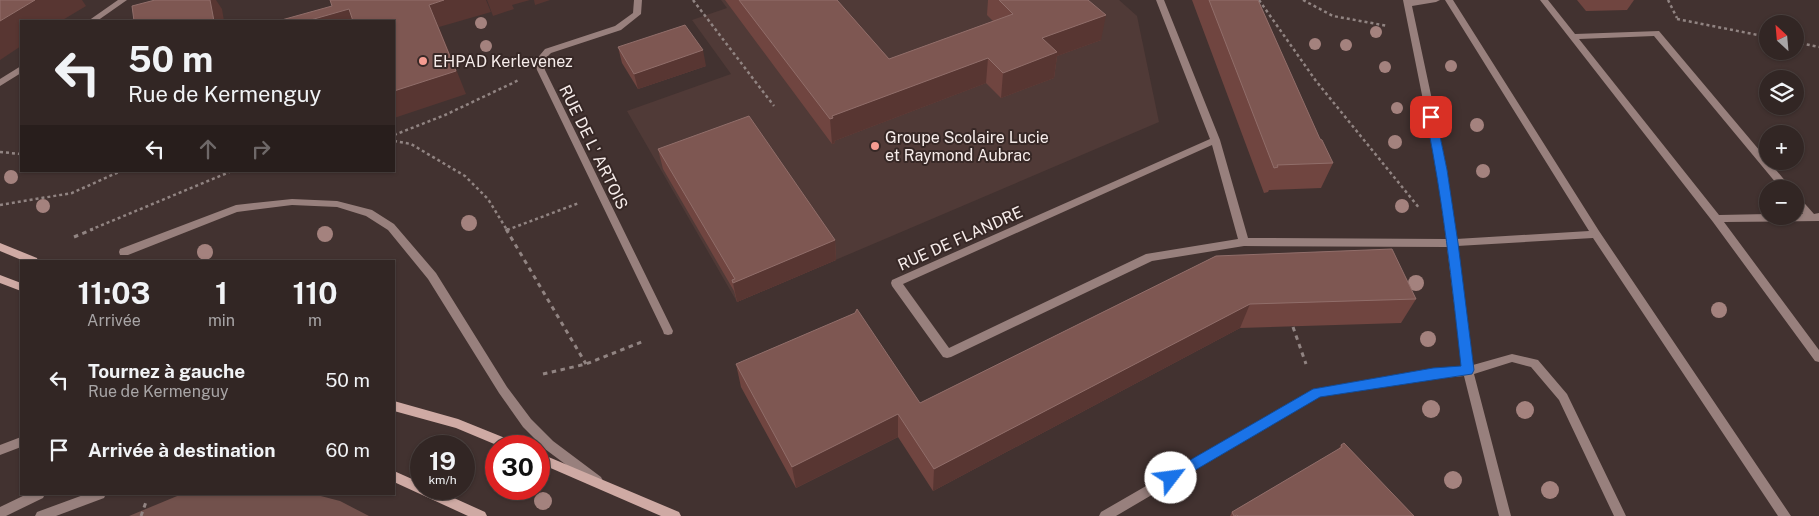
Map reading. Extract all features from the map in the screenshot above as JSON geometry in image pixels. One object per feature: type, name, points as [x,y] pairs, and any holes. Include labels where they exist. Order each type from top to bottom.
[{"type":"main road","points":[[0,247],[31,260]]},
{"type":"main road","points":[[0,279],[20,287]]},
{"type":"main road","points":[[395,406],[458,424],[485,435]]},
{"type":"main road","points":[[550,463],[675,516]]},
{"type":"main road","points":[[408,483],[481,516]]},
{"type":"street","points":[[93,20],[123,0]]},
{"type":"street","points":[[540,70],[539,61],[548,51],[618,28],[631,19],[637,14],[638,0]]},
{"type":"street","points":[[1160,0],[1215,140],[1244,242]]},
{"type":"street","points":[[1436,0],[1408,2],[1412,30],[1442,170],[1468,370],[1505,516]]},
{"type":"street","points":[[1449,0],[1596,234],[1786,516]]},
{"type":"street","points":[[1544,0],[1716,219],[1819,358]]},
{"type":"street","points":[[1574,37],[1656,33],[1779,180]]},
{"type":"street","points":[[0,83],[20,70]]},
{"type":"street","name":"RUE DE L' ARTOIS","points":[[540,70],[668,331]]},
{"type":"street","name":"RUE DE FLANDRE","points":[[1215,140],[896,283],[948,354],[1150,257],[1244,242],[1453,243],[1596,234]]},
{"type":"street","points":[[124,252],[236,209],[292,202],[337,204],[369,213],[391,227],[432,276],[503,390],[527,423],[550,445],[602,484]]},
{"type":"street","points":[[1804,207],[1815,217]]},
{"type":"street","points":[[1716,219],[1815,217]]},
{"type":"street","points":[[1105,516],[1318,392],[1468,370],[1512,358],[1534,363],[1563,396],[1620,516]]},
{"type":"street","points":[[0,450],[20,442]]},
{"type":"street","points":[[395,477],[408,483]]},
{"type":"street","points":[[0,513],[37,495]]},
{"type":"street","points":[[41,516],[97,495]]},
{"type":"path","points":[[693,0],[774,106]]},
{"type":"path","points":[[1259,0],[1281,36],[1323,91],[1420,209]]},
{"type":"path","points":[[1303,0],[1333,16],[1412,30]]},
{"type":"path","points":[[1668,0],[1677,19]]},
{"type":"path","points":[[1656,33],[1657,24],[1665,17],[1759,35]]},
{"type":"path","points":[[1804,44],[1819,47]]},
{"type":"path","points":[[395,135],[445,115],[540,70]]},
{"type":"path","points":[[395,142],[411,144],[466,176],[488,199],[586,364]]},
{"type":"path","points":[[0,152],[20,154]]},
{"type":"path","points":[[0,205],[72,193],[119,172]]},
{"type":"path","points":[[74,237],[230,172]]},
{"type":"path","points":[[507,230],[600,195]]},
{"type":"path","points":[[1293,327],[1306,364]]},
{"type":"path","points":[[543,374],[586,364],[668,331]]},
{"type":"path","points":[[141,516],[146,502]]},
{"type":"shaded area","name":"Groupe Scolaire Lucie et Raymond Aubrac","points":[[721,0],[1119,0],[1137,16],[1159,122],[737,302],[627,111],[731,74],[692,20],[727,8]]},
{"type":"shaded area","points":[[180,495],[317,495],[340,501],[369,516],[129,516]]},
{"type":"building","points":[[0,0],[35,0],[0,21]]},
{"type":"building","points":[[155,0],[210,0],[214,20],[134,20],[132,6]]},
{"type":"building","points":[[330,0],[444,0],[429,5],[456,71],[395,91],[395,20],[353,20],[349,9],[310,20],[282,20],[332,6]]},
{"type":"building","points":[[739,0],[837,0],[889,59],[1013,14],[999,0],[1088,0],[1106,15],[1042,38],[1057,52],[1003,73],[988,58],[832,116],[833,118],[830,119]]},
{"type":"building","points":[[1209,0],[1258,0],[1320,139],[1333,163],[1277,165],[1278,167],[1274,168]]},
{"type":"building","points":[[685,25],[703,50],[634,74],[618,47]]},
{"type":"building","points":[[749,116],[835,240],[733,283],[732,280],[735,279],[658,149]]},
{"type":"building","points":[[1392,249],[1416,299],[1250,304],[934,469],[898,414],[792,467],[736,364],[855,313],[857,309],[920,403],[1216,256]]},
{"type":"building","points":[[1344,443],[1414,516],[1234,516],[1232,512],[1342,447],[1341,445]]},
{"type":"place","name":"EHPAD Kerlevenez","points":[[423,61]]},
{"type":"place","name":"Groupe Scolaire Lucie et Raymond Aubrac","points":[[875,146]]},
{"type":"route","points":[[1171,478],[1318,392],[1468,370],[1453,243],[1442,170],[1431,117]]}]
